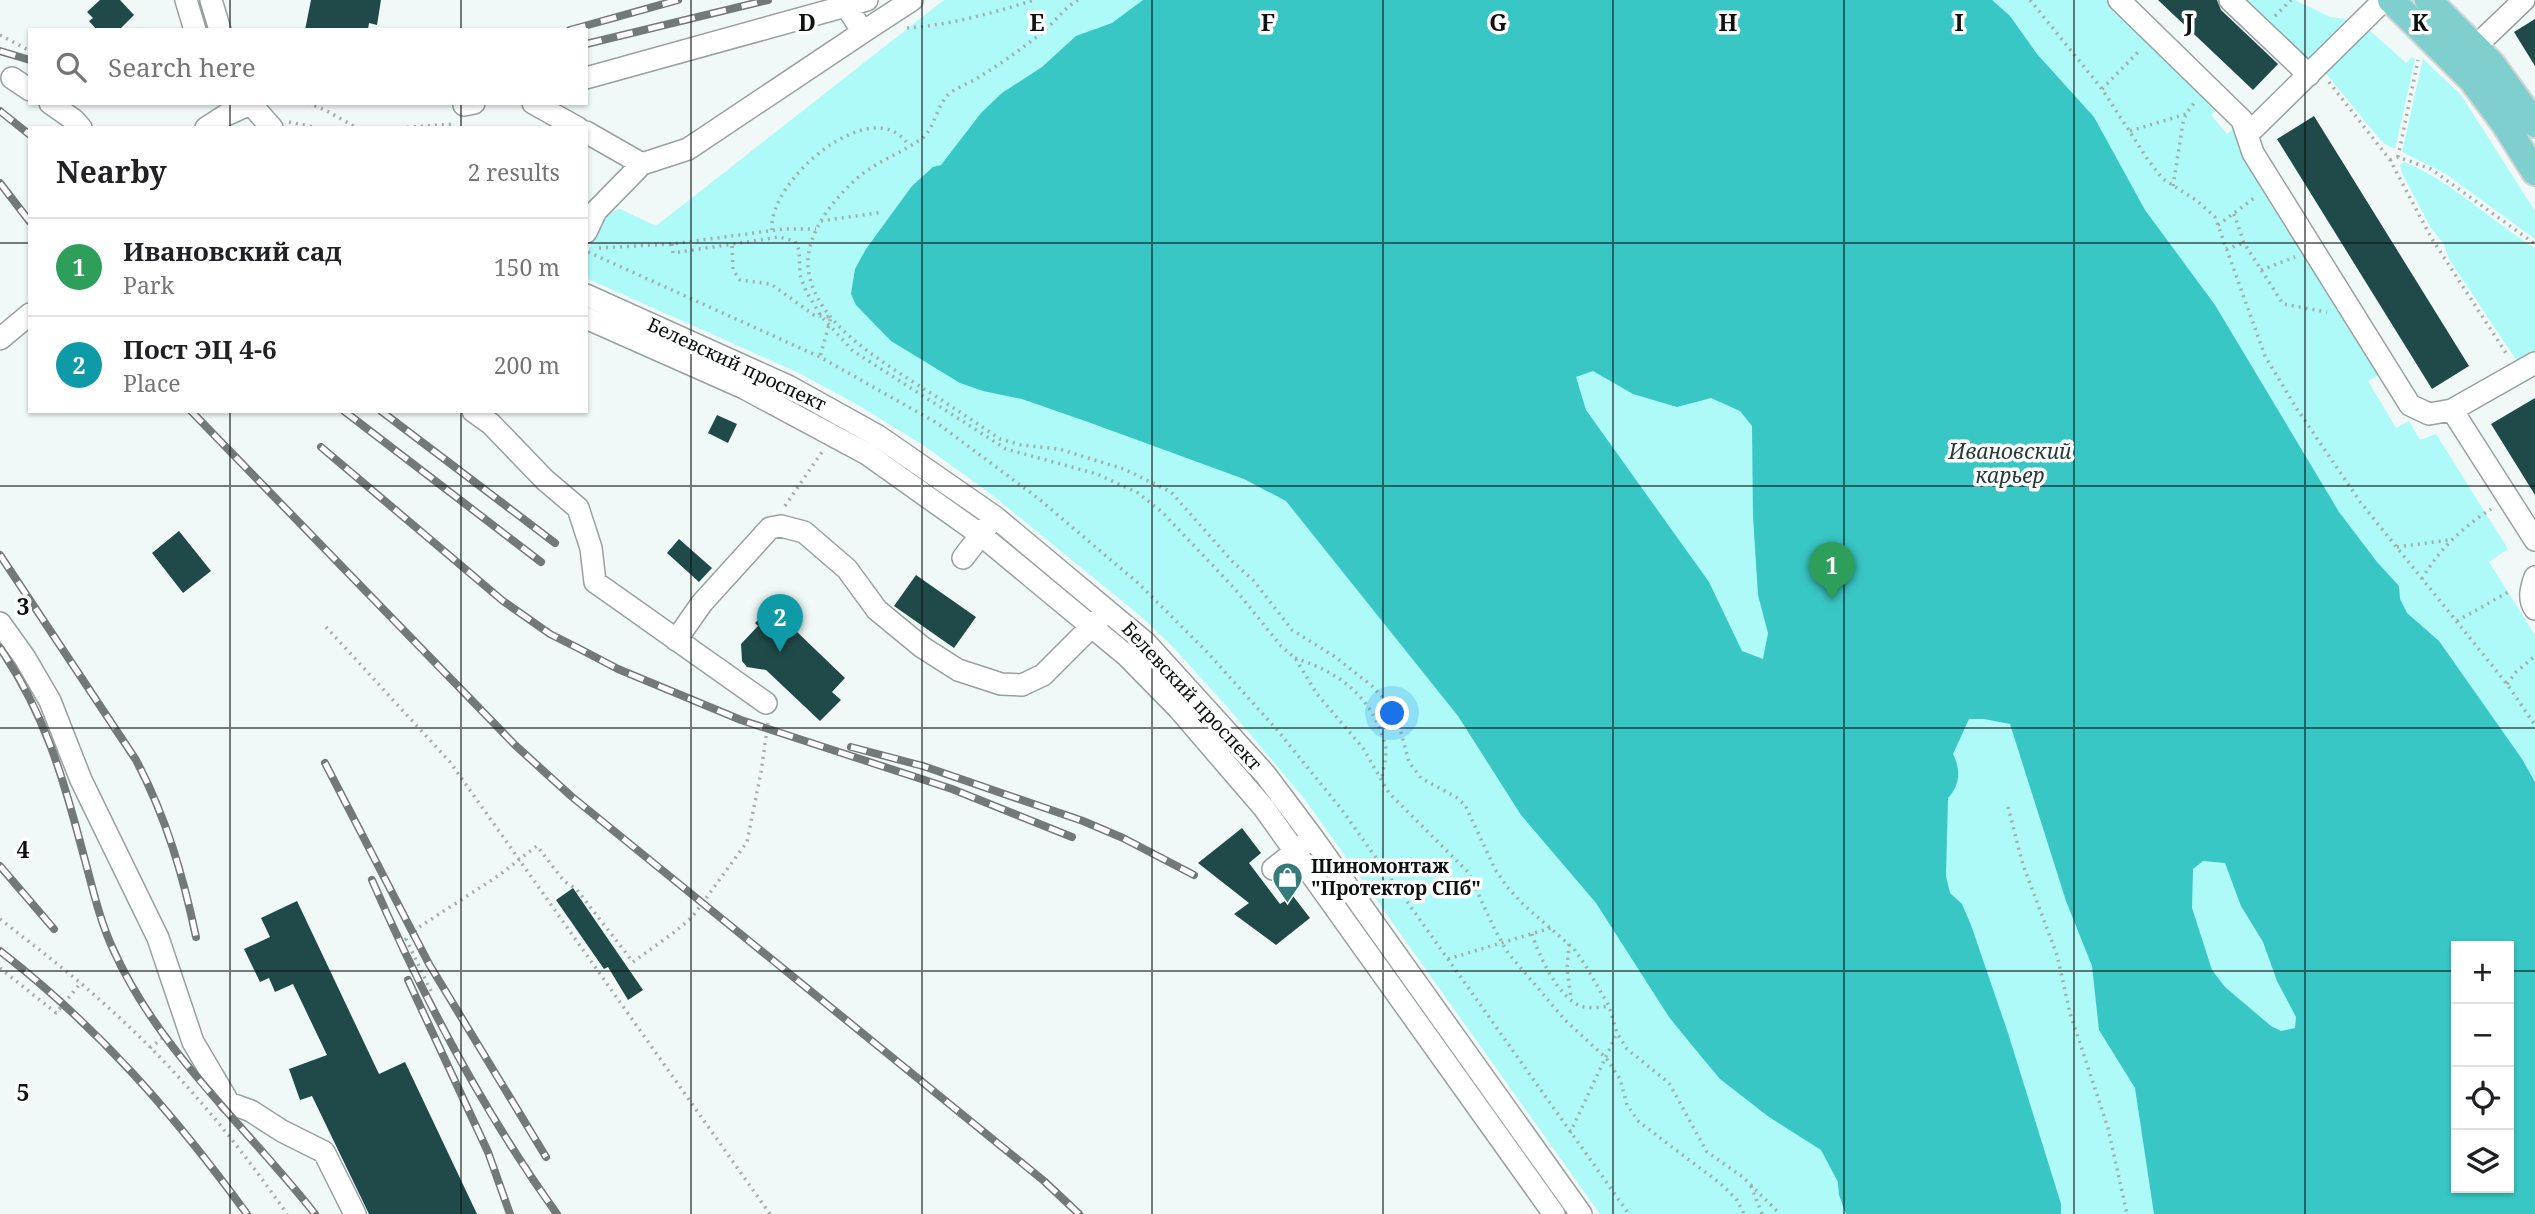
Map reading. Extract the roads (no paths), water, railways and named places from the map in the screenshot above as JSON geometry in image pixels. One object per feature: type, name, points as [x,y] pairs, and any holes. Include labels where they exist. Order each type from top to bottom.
[{"type":"main road","points":[[2391,0],[2472,80],[2504,122],[2535,172]]},
{"type":"main road","points":[[2428,0],[2476,46],[2507,83],[2535,124]]},
{"type":"street","points":[[186,0],[194,28]]},
{"type":"street","points":[[211,0],[219,28]]},
{"type":"street","points":[[588,77],[867,0]]},
{"type":"street","points":[[588,239],[596,211],[642,164],[688,149],[912,0]]},
{"type":"street","points":[[2119,0],[2242,120],[2253,153],[2410,405],[2428,414],[2452,410],[2527,367]]},
{"type":"street","points":[[2230,0],[2313,71]]},
{"type":"street","points":[[2248,135],[2384,0]]},
{"type":"street","points":[[2476,46],[2524,0]]},
{"type":"street","points":[[846,6],[863,32]]},
{"type":"street","points":[[52,105],[79,126]]},
{"type":"street","points":[[209,126],[248,105]]},
{"type":"street","points":[[251,105],[280,125]]},
{"type":"street","points":[[546,112],[574,126]]},
{"type":"street","points":[[588,133],[642,164]]},
{"type":"street","name":"Белевский проспект","points":[[588,296],[752,369],[842,414],[878,436],[995,517],[1109,609],[1146,643],[1198,697],[1265,774],[1581,1214]]},
{"type":"street","points":[[0,338],[28,316]]},
{"type":"street","name":"Белевский проспект","points":[[588,319],[744,388],[867,454],[981,535],[1128,656],[1178,708],[1264,808],[1554,1214]]},
{"type":"street","points":[[2452,410],[2535,540]]},
{"type":"street","points":[[476,413],[491,424],[545,480],[578,508],[591,548],[595,582],[766,704]]},
{"type":"street","points":[[964,558],[995,517]]},
{"type":"street","points":[[676,640],[702,603],[769,528],[781,527],[804,532],[847,569],[877,610],[922,647],[958,670],[1001,684],[1022,685],[1044,675],[1109,609]]},
{"type":"street","points":[[2533,582],[2531,604],[2535,609]]},
{"type":"street","points":[[0,623],[25,658],[50,701],[81,780],[158,938],[193,1042],[229,1103],[251,1111],[282,1131],[324,1152],[355,1214]]},
{"type":"street","points":[[1273,869],[1313,838]]},
{"type":"water","name":"Ивановский карьер","points":[[1143,0],[1992,0],[2010,16],[2037,54],[2094,117],[2145,210],[2215,305],[2339,512],[2399,586],[2400,599],[2407,613],[2439,641],[2522,759],[2535,782],[2535,1214],[2154,1214],[2135,1088],[2099,1030],[2092,966],[2066,901],[2010,724],[1969,719],[1953,754],[1958,777],[1948,798],[1946,876],[1950,893],[1962,904],[1971,925],[2008,1033],[2061,1204],[2061,1214],[1846,1214],[1839,1195],[1838,1182],[1821,1150],[1769,1117],[1720,1079],[1690,1043],[1669,1017],[1596,903],[1521,815],[1458,716],[1286,501],[1244,479],[1088,422],[1022,399],[960,383],[891,341],[856,305],[851,294],[855,269],[866,249],[912,186],[933,167],[941,165],[981,113],[1002,93],[1042,67],[1076,36],[1112,23]],"holes":[[[1593,371],[1633,394],[1677,407],[1711,398],[1740,411],[1752,426],[1753,516],[1758,595],[1768,633],[1763,659],[1742,651],[1709,582],[1586,410],[1576,377]],[[2203,861],[2225,863],[2241,906],[2263,942],[2277,981],[2296,1017],[2295,1028],[2281,1031],[2271,1026],[2225,987],[2212,970],[2192,908],[2193,869]]]},
{"type":"railway","points":[[577,28],[678,0]]},
{"type":"railway","points":[[588,44],[768,0]]},
{"type":"railway","points":[[0,51],[28,59]]},
{"type":"railway","points":[[0,111],[28,133]]},
{"type":"railway","points":[[0,183],[28,219]]},
{"type":"railway","points":[[193,413],[515,745],[571,796],[1044,1181],[1079,1214]]},
{"type":"railway","points":[[347,413],[541,562]]},
{"type":"railway","points":[[384,413],[555,543]]},
{"type":"railway","points":[[321,447],[503,601],[550,634],[618,669],[741,720],[952,789],[1072,837]]},
{"type":"railway","points":[[0,555],[136,760],[147,781],[172,847],[196,937]]},
{"type":"railway","points":[[0,648],[29,697],[51,747],[104,926],[132,986],[179,1055],[315,1214]]},
{"type":"railway","points":[[851,747],[923,766],[1083,821],[1123,838],[1194,875]]},
{"type":"railway","points":[[325,763],[429,964],[546,1157]]},
{"type":"railway","points":[[0,866],[54,929]]},
{"type":"railway","points":[[372,880],[433,1010],[479,1094],[557,1214]]},
{"type":"railway","points":[[0,951],[70,1011],[133,1074],[191,1141],[247,1214]]},
{"type":"railway","points":[[408,980],[488,1152],[510,1214]]},
{"type":"place","name":"Ивановский сад","points":[[1832,600]]},
{"type":"place","name":"Пост ЭЦ 4-6","points":[[780,652]]},
{"type":"place","name":"Шиномонтаж \"Протектор СПб\"","points":[[1288,904]]}]
